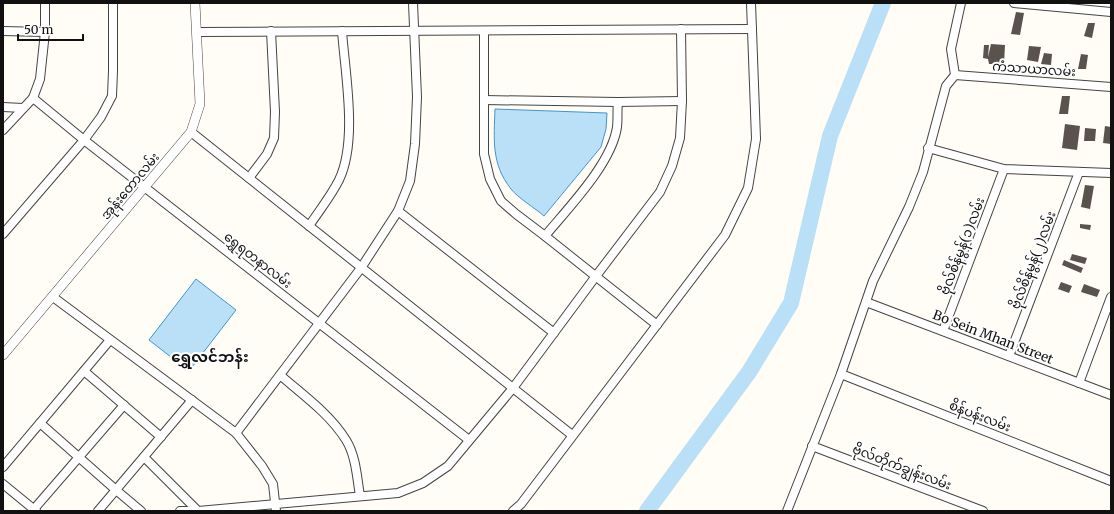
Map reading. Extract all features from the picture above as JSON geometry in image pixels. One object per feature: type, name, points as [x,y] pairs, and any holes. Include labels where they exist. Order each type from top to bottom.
[{"type":"street","points":[[3,130],[33,98],[40,79],[45,32],[45,3]]},
{"type":"street","points":[[3,234],[84,140],[112,96],[113,3]]},
{"type":"street","name":"အုန်းတောလမ်း","points":[[3,355],[191,132],[200,104],[195,3]]},
{"type":"street","points":[[236,433],[361,268],[398,211],[410,181],[415,144],[417,97],[413,3]]},
{"type":"street","points":[[513,511],[521,504],[725,235],[748,188],[756,139],[752,3]]},
{"type":"street","points":[[787,511],[841,374],[873,281],[909,207],[923,172],[928,148],[946,86],[955,75],[951,49],[961,3]]},
{"type":"street","points":[[1014,3],[1111,12]]},
{"type":"street","points":[[180,511],[276,508],[360,496],[398,493],[423,483],[448,466],[512,388],[660,192],[672,166],[680,138],[682,101],[681,29]]},
{"type":"street","points":[[197,32],[752,29]]},
{"type":"street","points":[[3,31],[45,32]]},
{"type":"street","points":[[249,178],[267,154],[274,138],[275,112],[271,31]]},
{"type":"street","points":[[309,226],[339,179],[348,147],[349,114],[342,31]]},
{"type":"street","points":[[484,31],[484,154],[490,179],[501,200],[516,214],[657,325]]},
{"type":"street","name":"ကံသာယာလမ်း","points":[[955,75],[1111,87]]},
{"type":"street","name":"ရွှေရတနာလမ်း","points":[[33,98],[84,140],[469,440]]},
{"type":"street","points":[[484,100],[618,102],[682,101]]},
{"type":"street","points":[[545,236],[597,172],[611,148],[617,127],[618,102]]},
{"type":"street","points":[[3,108],[23,108]]},
{"type":"street","points":[[191,132],[572,435]]},
{"type":"street","points":[[928,148],[1004,169],[1111,173]]},
{"type":"street","name":"ဗိုလ်စိန်မွန်(၁)လမ်း","points":[[943,331],[1004,169]]},
{"type":"street","name":"ဗိုလ်စိန်မွန်(၂)လမ်း","points":[[1009,356],[1079,172]]},
{"type":"street","points":[[398,211],[554,333]]},
{"type":"street","points":[[1079,383],[1111,296]]},
{"type":"street","points":[[53,297],[236,433],[262,466],[273,484],[276,508]]},
{"type":"street","name":"Bo Sein Mhan Street","points":[[866,302],[1111,395]]},
{"type":"street","points":[[3,467],[110,340]]},
{"type":"street","points":[[84,371],[161,436]]},
{"type":"street","name":"စိန်ပန်းလမ်း","points":[[841,374],[1111,481]]},
{"type":"street","points":[[280,375],[332,420],[347,441],[356,467],[360,496]]},
{"type":"street","points":[[98,511],[192,400]]},
{"type":"street","points":[[3,484],[35,510],[124,405]]},
{"type":"street","points":[[40,423],[141,511]]},
{"type":"street","name":"ဗိုလ်တိုက်ချွန်းလမ်း","points":[[812,446],[983,511]]},
{"type":"street","points":[[144,457],[198,510]]},
{"type":"water","points":[[495,109],[607,113],[606,129],[601,147],[544,216],[511,189],[500,170],[494,141]]},
{"type":"water","points":[[196,279],[236,310],[189,371],[149,340]]},
{"type":"building","points":[[1016,12],[1024,13],[1020,35],[1011,34]]},
{"type":"building","points":[[1088,23],[1095,23],[1092,38],[1084,36]]},
{"type":"building","points":[[991,44],[1005,45],[1004,64],[989,64],[988,59],[983,58],[984,45],[989,45],[988,57]]},
{"type":"building","points":[[1029,46],[1041,47],[1038,62],[1027,60]]},
{"type":"building","points":[[1044,53],[1052,54],[1051,65],[1041,64]]},
{"type":"building","points":[[1081,54],[1088,55],[1086,69],[1078,69]]},
{"type":"building","points":[[1062,96],[1070,96],[1068,114],[1059,114]]},
{"type":"building","points":[[1065,124],[1080,126],[1077,150],[1062,148]]},
{"type":"building","points":[[1105,126],[1111,127],[1111,144],[1103,143]]},
{"type":"building","points":[[1085,128],[1096,129],[1095,141],[1084,141]]},
{"type":"building","points":[[1085,185],[1094,186],[1090,209],[1081,207]]},
{"type":"building","points":[[1080,224],[1091,225],[1090,230],[1080,228]]},
{"type":"building","points":[[1072,254],[1087,258],[1085,264],[1070,260]]},
{"type":"building","points":[[1064,260],[1083,268],[1081,273],[1062,265]]},
{"type":"building","points":[[1061,282],[1072,286],[1069,293],[1058,289]]},
{"type":"building","points":[[1084,284],[1100,290],[1097,297],[1081,292]]},
{"type":"waterway","points":[[647,511],[749,372],[791,303],[830,136],[883,3]]},
{"type":"district","name":"ရွှေလင်ဘန်း","points":[[210,356]]}]
